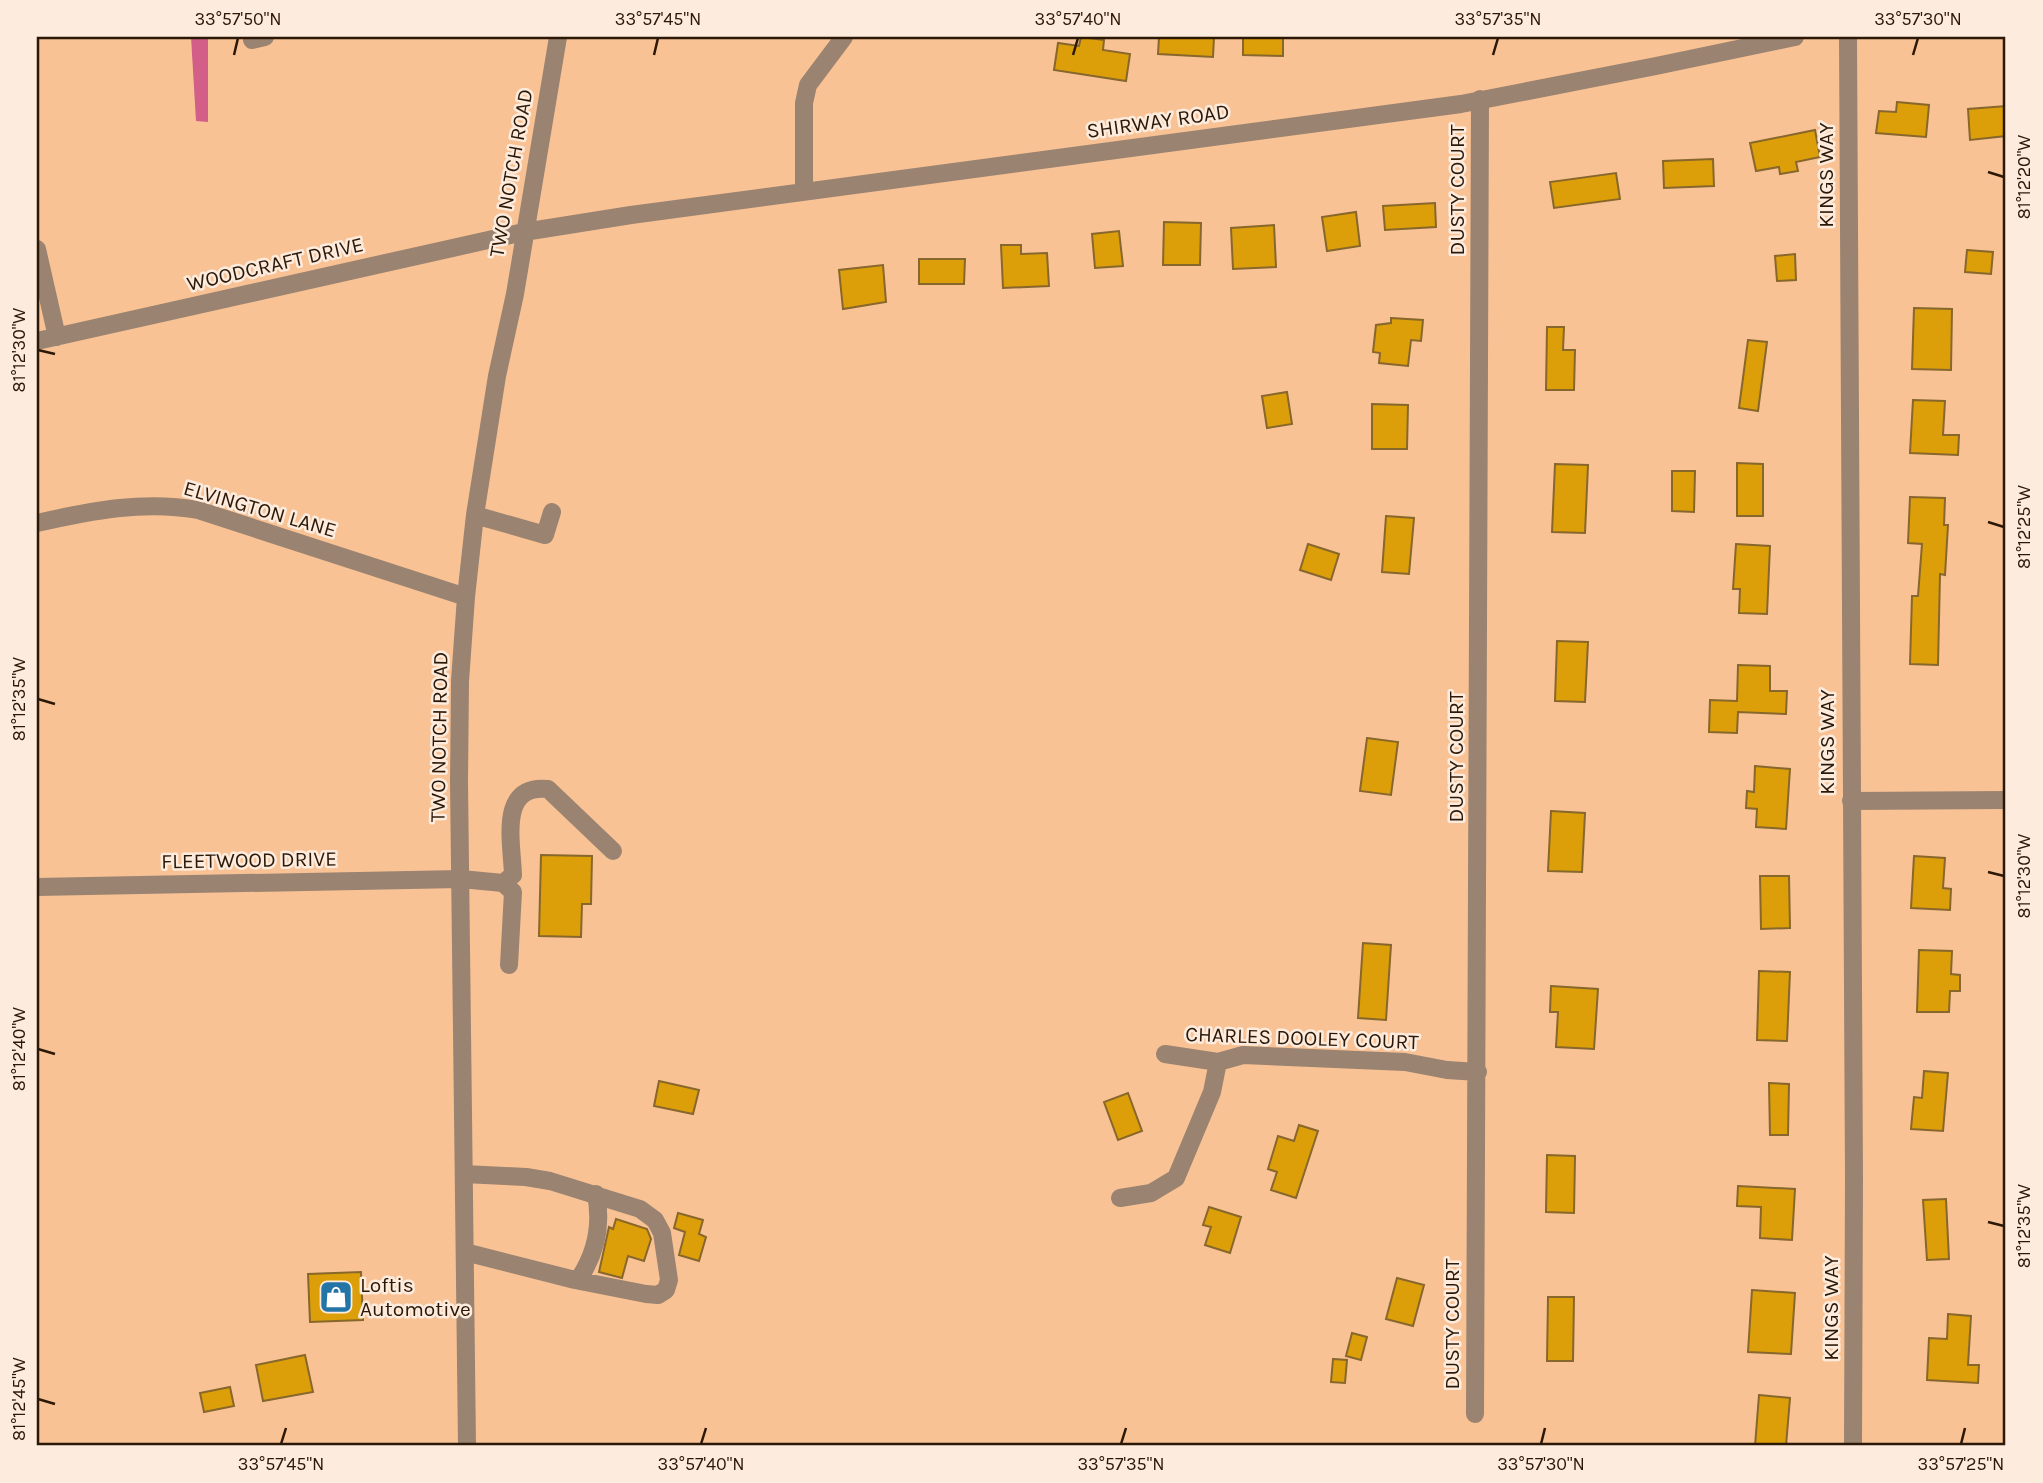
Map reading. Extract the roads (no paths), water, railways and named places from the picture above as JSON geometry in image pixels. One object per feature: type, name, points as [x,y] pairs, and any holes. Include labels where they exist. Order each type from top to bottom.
[{"type":"street","name":"TWO NOTCH ROAD","points":[[467,1446],[460,681],[475,515],[558,37]]},
{"type":"street","points":[[804,191],[804,103],[808,85],[844,37]]},
{"type":"street","name":"SHIRWAY ROAD","points":[[524,232],[804,191],[1375,116],[1656,66],[1795,37]]},
{"type":"street","name":"KINGS WAY","points":[[1848,37],[1853,1446]]},
{"type":"street","name":"DUSTY COURT","points":[[1475,1414],[1480,99]]},
{"type":"street","name":"WOODCRAFT DRIVE","points":[[37,341],[524,232]]},
{"type":"street","points":[[37,249],[57,337]]},
{"type":"street","name":"ELVINGTON LANE","points":[[37,523],[133,505],[182,507],[466,597]]},
{"type":"street","points":[[475,515],[545,535],[552,512]]},
{"type":"street","points":[[509,965],[513,892],[503,883],[513,875],[511,811],[518,797],[534,788],[548,789],[613,851]]},
{"type":"street","points":[[1850,801],[2006,800]]},
{"type":"street","name":"FLEETWOOD DRIVE","points":[[37,887],[461,879],[503,883]]},
{"type":"street","name":"CHARLES DOOLEY COURT","points":[[1165,1054],[1218,1062],[1243,1055],[1405,1062],[1447,1070],[1478,1072]]},
{"type":"street","points":[[1120,1198],[1151,1193],[1176,1178],[1212,1092],[1218,1062]]},
{"type":"street","points":[[464,1174],[526,1177],[596,1194],[640,1209],[655,1220],[662,1233],[669,1280],[666,1290],[658,1295],[578,1280],[465,1252]]},
{"type":"street","points":[[578,1280],[589,1265],[599,1225],[596,1194]]},
{"type":"place","name":"Loftis Automotive","points":[[336,1297]]}]
